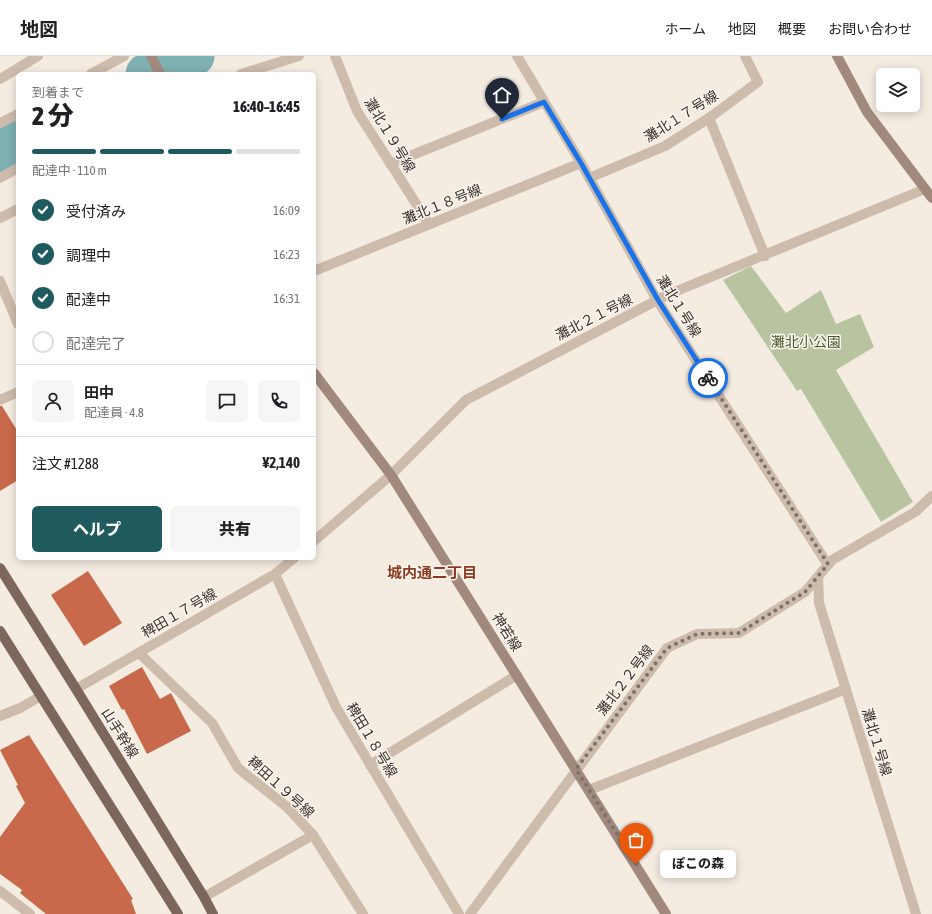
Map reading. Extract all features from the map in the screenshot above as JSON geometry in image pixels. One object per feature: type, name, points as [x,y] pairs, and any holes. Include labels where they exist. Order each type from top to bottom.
[{"type":"main road","name":"山手幹線","points":[[0,568],[76,689],[213,914]]},
{"type":"main road","points":[[0,631],[178,914]]},
{"type":"street","points":[[0,79],[38,56]]},
{"type":"street","points":[[95,72],[124,56]]},
{"type":"street","points":[[151,56],[159,72]]},
{"type":"street","points":[[247,72],[299,56]]},
{"type":"street","name":"灘北１９号線","points":[[335,56],[357,111],[429,224]]},
{"type":"street","name":"灘北１号線","points":[[517,56],[581,163],[658,300],[828,564]]},
{"type":"street","name":"灘北１７号線","points":[[589,178],[665,146],[709,118],[758,82],[745,56]]},
{"type":"street","points":[[837,56],[867,112],[932,198]]},
{"type":"street","points":[[390,164],[544,102]]},
{"type":"street","points":[[0,124],[16,115]]},
{"type":"street","points":[[709,118],[765,256]]},
{"type":"street","name":"灘北１８号線","points":[[316,270],[581,163]]},
{"type":"street","points":[[0,178],[16,169]]},
{"type":"street","name":"灘北２１号線","points":[[391,475],[466,400],[658,300],[925,189]]},
{"type":"street","points":[[0,218],[16,210]]},
{"type":"street","points":[[0,281],[16,319]]},
{"type":"street","name":"神若線","points":[[316,376],[391,475],[666,914]]},
{"type":"street","points":[[1,398],[16,393]]},
{"type":"street","points":[[316,539],[391,475]]},
{"type":"street","name":"灘北２２号線","points":[[470,914],[667,648],[697,634],[739,633],[805,592],[832,560],[915,512],[932,496]]},
{"type":"street","name":"稗田１７号線","points":[[76,689],[275,574],[292,560]]},
{"type":"street","name":"稗田１８号線","points":[[275,574],[336,707],[459,914]]},
{"type":"street","name":"灘北１号線","points":[[818,576],[819,603],[916,914]]},
{"type":"street","name":"稗田１９号線","points":[[139,653],[212,723],[238,768],[287,807],[313,835],[363,914]]},
{"type":"street","points":[[370,765],[517,675]]},
{"type":"street","points":[[589,790],[846,689]]},
{"type":"street","points":[[0,716],[20,708],[41,696]]},
{"type":"street","points":[[204,897],[313,835]]},
{"type":"street","points":[[0,891],[30,914]]},
{"type":"green space","name":"灘北小公園","points":[[751,266],[786,313],[821,290],[836,324],[860,314],[874,347],[836,370],[913,502],[881,522],[801,389],[797,391],[723,280]]},
{"type":"building","points":[[0,406],[2,406],[16,429],[16,481],[0,491]]},
{"type":"building","points":[[88,571],[122,623],[84,646],[51,595]]},
{"type":"building","points":[[142,667],[160,699],[171,693],[191,731],[147,754],[124,709],[122,710],[109,686]]},
{"type":"building","points":[[29,735],[133,899],[131,900],[136,914],[46,914],[20,893],[22,890],[0,874],[0,837],[25,803],[16,786],[18,785],[0,750]]},
{"type":"waterway","points":[[151,72],[194,56]]},
{"type":"waterway","points":[[0,152],[16,142]]},
{"type":"way so far","points":[[636,864],[576,769],[667,648],[697,634],[739,633],[805,592],[828,564],[708,378]]},
{"type":"place","name":"ぽこの森","points":[[636,864]]},
{"type":"district","name":"城内通二丁目","points":[[432,573]]},
{"type":"route","points":[[502,119],[544,102],[581,163],[658,300],[708,378]]}]
